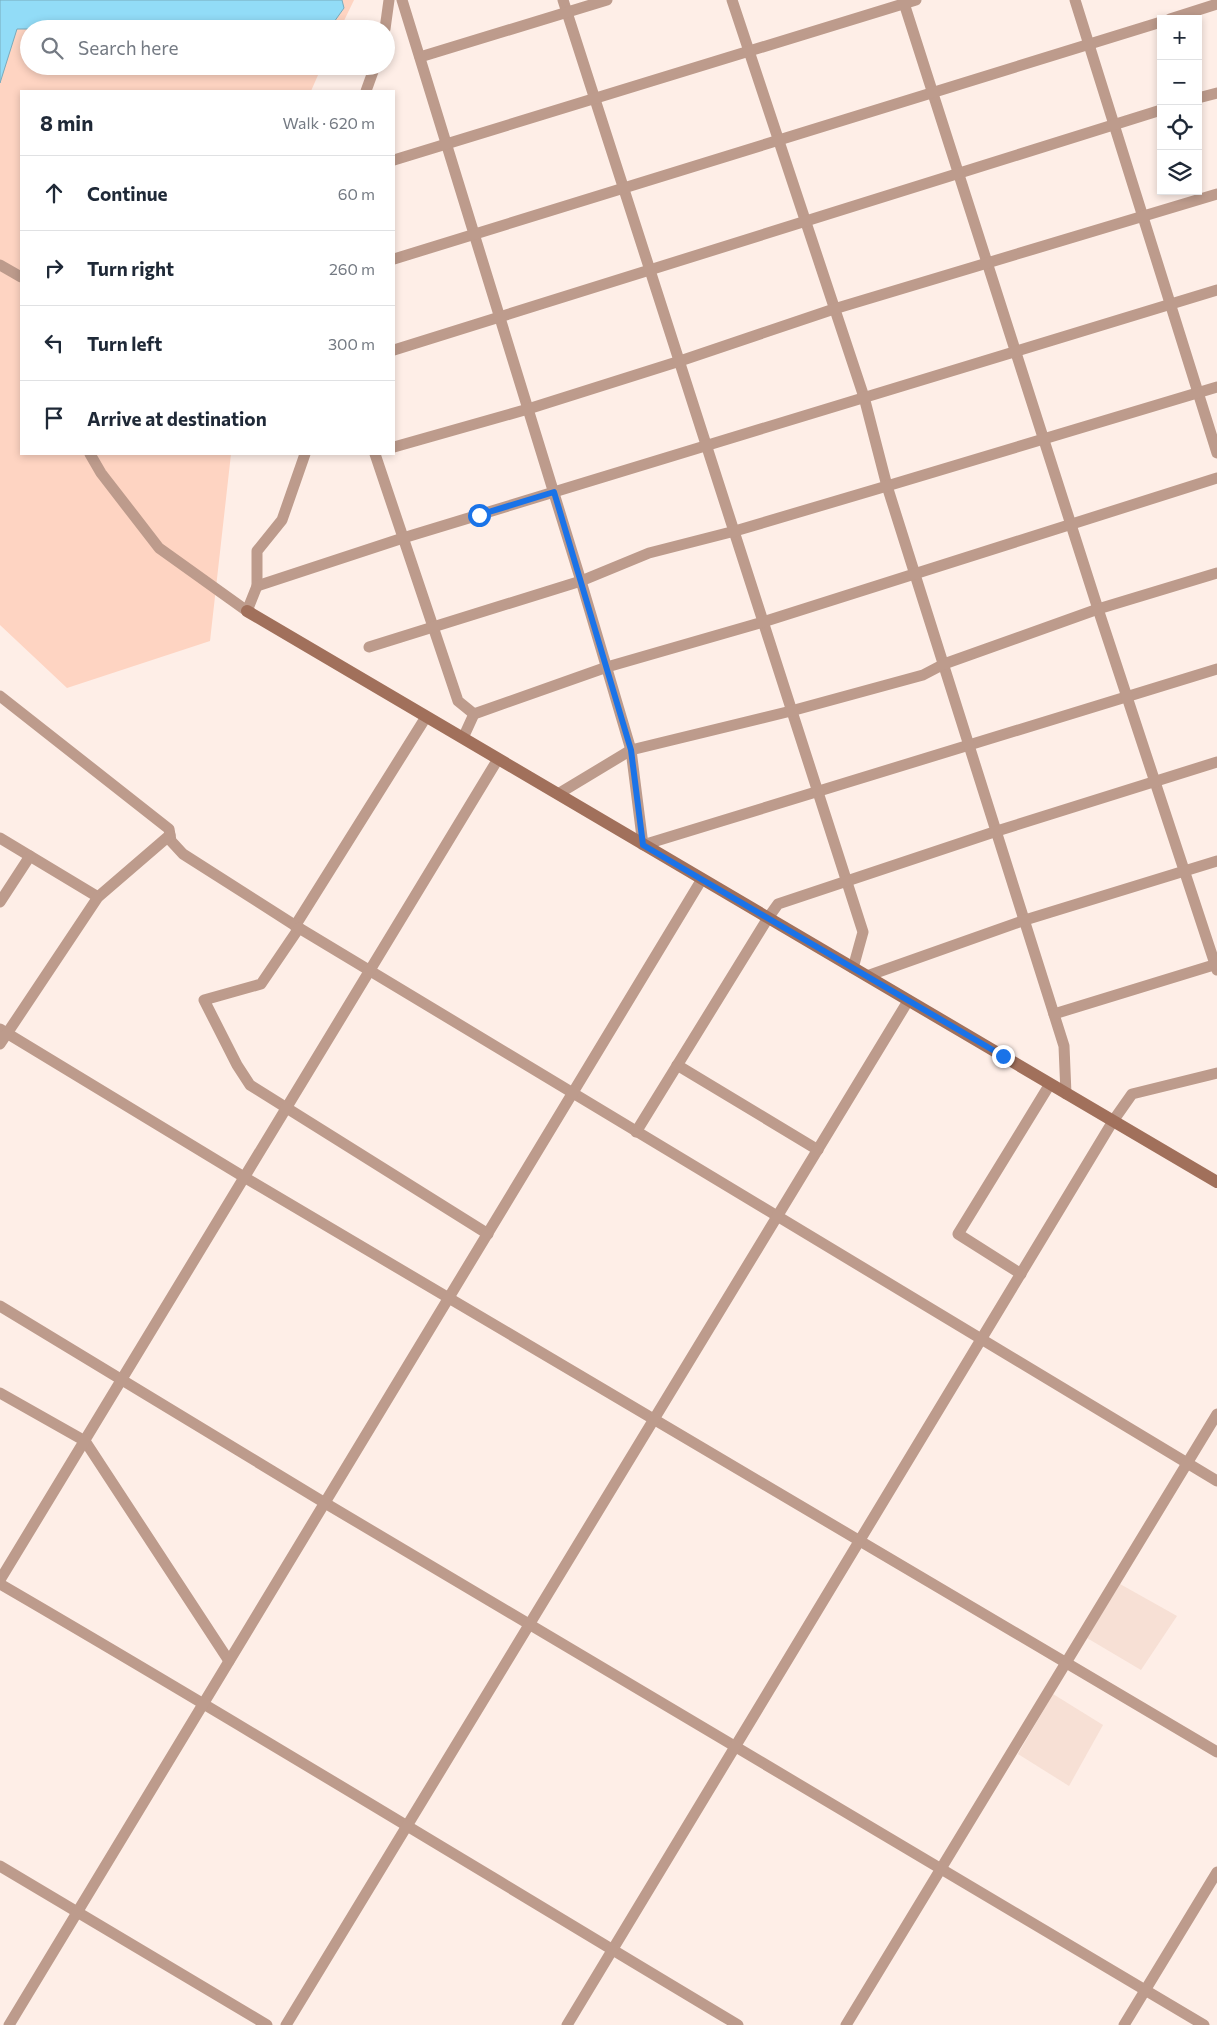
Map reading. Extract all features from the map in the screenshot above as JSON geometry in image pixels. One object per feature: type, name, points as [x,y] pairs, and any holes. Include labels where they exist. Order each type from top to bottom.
[{"type":"street","points":[[386,20],[389,0]]},
{"type":"street","points":[[402,0],[554,492],[631,750],[643,845]]},
{"type":"street","points":[[563,0],[708,445],[791,711],[863,932],[853,968]]},
{"type":"street","points":[[420,57],[607,0]]},
{"type":"street","points":[[732,0],[804,222],[864,397],[887,486],[1064,1046],[1066,1094]]},
{"type":"street","points":[[395,160],[904,2],[916,0]]},
{"type":"street","points":[[1075,0],[1217,453]]},
{"type":"street","points":[[904,2],[986,263],[1216,966],[1054,1014]]},
{"type":"street","points":[[1183,15],[1217,4]]},
{"type":"street","points":[[395,259],[1157,23]]},
{"type":"street","points":[[366,90],[372,75]]},
{"type":"street","points":[[1202,97],[1217,92]]},
{"type":"street","points":[[395,350],[1157,111]]},
{"type":"street","points":[[395,447],[528,409],[680,361],[834,309],[1217,194]]},
{"type":"street","points":[[0,265],[20,276]]},
{"type":"street","points":[[257,586],[403,538],[1217,290]]},
{"type":"street","points":[[369,647],[581,581],[649,553],[887,486],[1217,387]]},
{"type":"street","points":[[91,455],[101,473],[159,548],[247,611],[1217,1182]]},
{"type":"street","points":[[247,611],[257,586],[258,551],[282,520],[305,455]]},
{"type":"street","points":[[375,455],[458,701],[474,714]]},
{"type":"street","points":[[463,738],[474,714],[606,667],[763,622],[1217,478]]},
{"type":"street","points":[[558,794],[631,750],[791,711],[923,675],[944,664],[1098,609],[1217,573]]},
{"type":"street","points":[[643,845],[1217,669]]},
{"type":"street","points":[[0,696],[169,829],[171,841],[183,854],[297,927],[572,1094],[1217,1480]]},
{"type":"street","points":[[426,717],[261,984],[204,1000],[237,1065],[250,1085],[488,1234]]},
{"type":"street","points":[[0,1580],[498,759]]},
{"type":"street","points":[[636,1132],[778,904],[997,831],[1217,762]]},
{"type":"street","points":[[0,1044],[3,1031],[98,897],[170,835]]},
{"type":"street","points":[[0,838],[98,897]]},
{"type":"street","points":[[0,902],[30,856]]},
{"type":"street","points":[[866,976],[1024,920],[1217,861]]},
{"type":"street","points":[[9,2025],[702,879]]},
{"type":"street","points":[[286,2025],[908,1001]]},
{"type":"street","points":[[3,1031],[244,1177],[1217,1752]]},
{"type":"street","points":[[677,1065],[818,1150]]},
{"type":"street","points":[[567,2025],[1113,1121],[1132,1094],[1217,1074]]},
{"type":"street","points":[[1021,1274],[958,1234],[1050,1084]]},
{"type":"street","points":[[0,1306],[324,1503],[1204,2025]]},
{"type":"street","points":[[0,1393],[84,1441],[228,1662]]},
{"type":"street","points":[[846,2025],[1217,1414]]},
{"type":"street","points":[[0,1584],[204,1703],[406,1827],[738,2025]]},
{"type":"street","points":[[0,1866],[267,2025]]},
{"type":"street","points":[[1124,2025],[1217,1872]]},
{"type":"shaded area","points":[[0,0],[354,0],[344,20],[20,20],[20,75],[318,75],[311,90],[20,90],[20,455],[231,455],[210,641],[67,688],[0,625]]},
{"type":"shaded area","points":[[1120,1584],[1177,1616],[1141,1670],[1087,1638]]},
{"type":"shaded area","points":[[1053,1694],[1103,1725],[1069,1786],[1018,1754]]},
{"type":"water","points":[[0,0],[342,0],[344,8],[335,20],[20,20],[20,29],[17,29],[0,83]]},
{"type":"route","points":[[479,515],[554,492],[631,750],[643,845],[1003,1056]]}]
